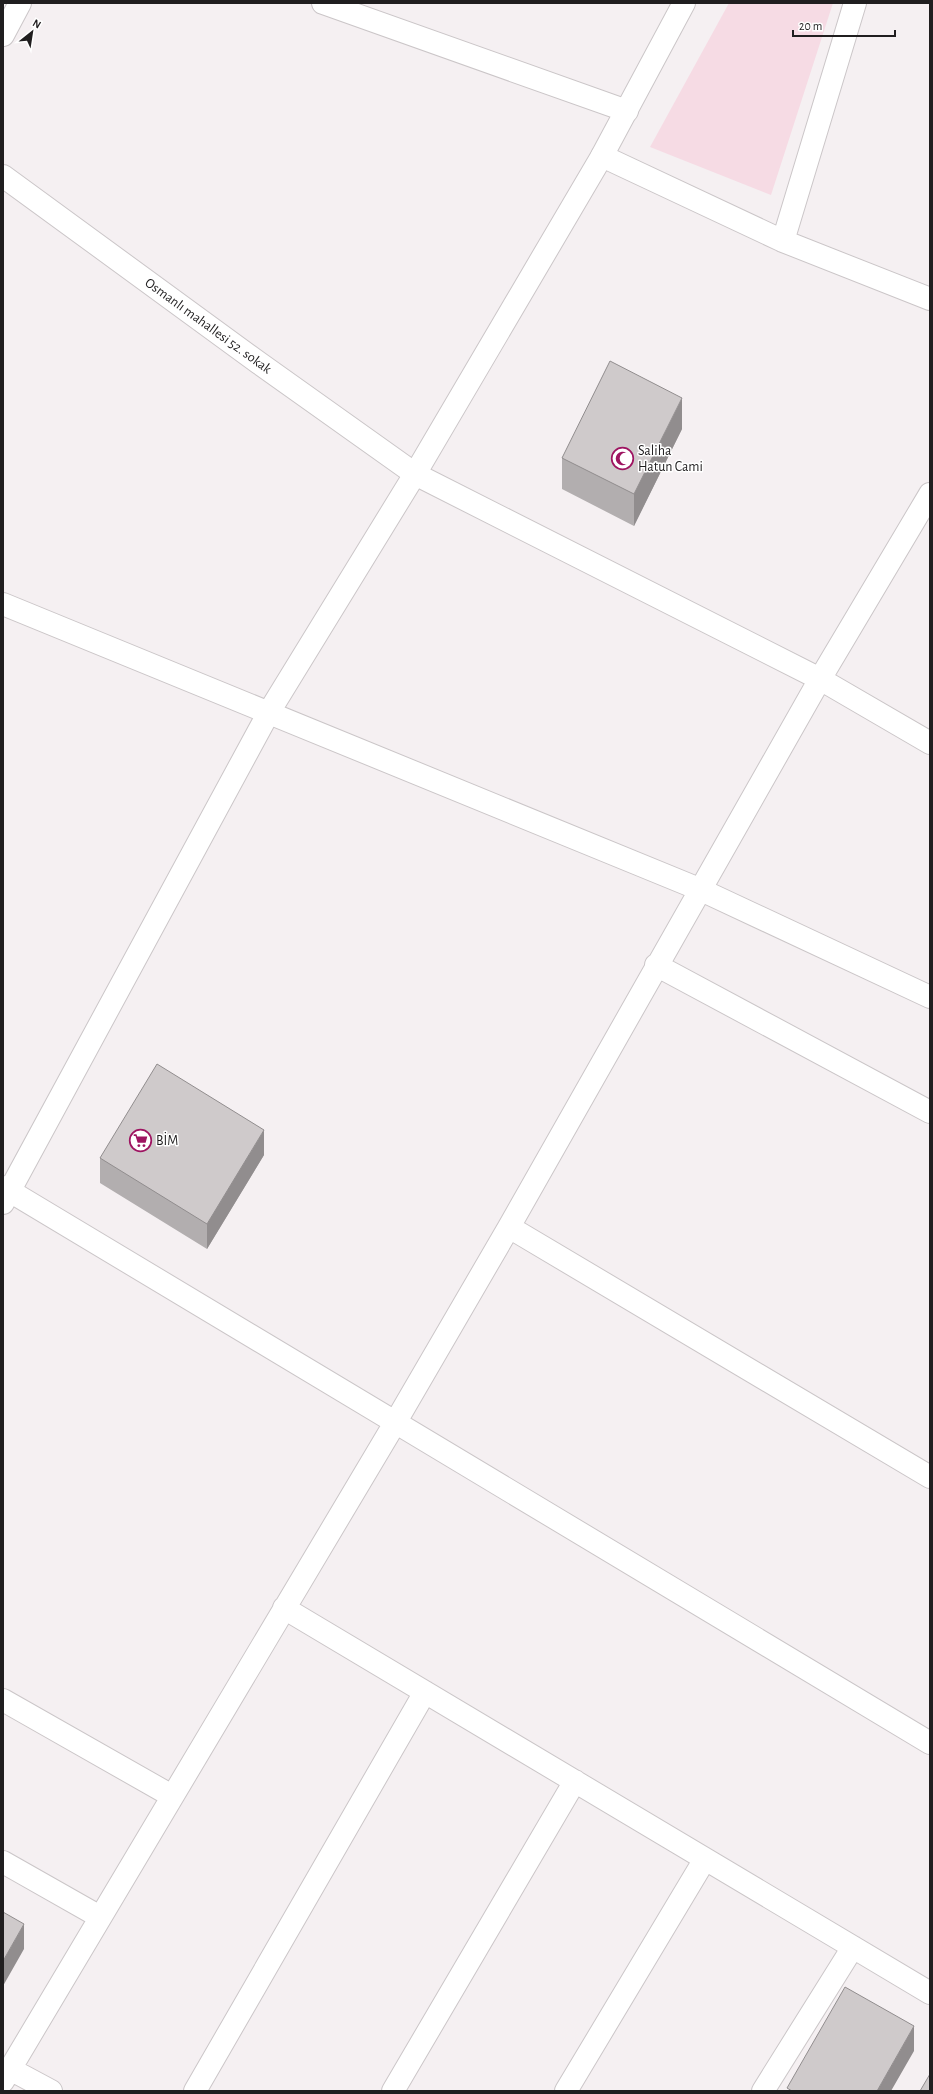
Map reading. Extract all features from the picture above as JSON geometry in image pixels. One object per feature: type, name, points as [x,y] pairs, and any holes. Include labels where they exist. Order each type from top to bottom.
[{"type":"street","points":[[3,35],[20,3]]},
{"type":"street","points":[[323,3],[627,111]]},
{"type":"street","points":[[684,3],[602,156],[415,474],[269,712],[5,1194],[395,1423],[930,1743]]},
{"type":"street","points":[[783,241],[855,3]]},
{"type":"street","points":[[602,156],[783,241],[930,299]]},
{"type":"street","name":"Osmanlı mahallesi 52. sokak","points":[[3,176],[259,363],[415,474],[820,679],[930,743]]},
{"type":"street","points":[[52,2091],[7,2075],[395,1423],[509,1226],[699,889],[820,679],[930,494]]},
{"type":"street","points":[[3,604],[699,889],[930,997]]},
{"type":"street","points":[[656,965],[930,1112]]},
{"type":"street","points":[[509,1226],[930,1477]]},
{"type":"street","points":[[284,1608],[930,1993]]},
{"type":"street","points":[[195,2091],[425,1692]]},
{"type":"street","points":[[3,1700],[172,1796]]},
{"type":"street","points":[[392,2091],[575,1781]]},
{"type":"street","points":[[566,2091],[705,1859]]},
{"type":"street","points":[[3,1862],[100,1917]]},
{"type":"street","points":[[763,2091],[853,1947]]},
{"type":"shaded area","points":[[729,3],[833,3],[771,195],[650,147]]},
{"type":"building","name":"Saliha Hatun Cami","points":[[610,361],[682,398],[634,494],[562,458]]},
{"type":"building","points":[[157,1064],[264,1130],[207,1224],[100,1158]]},
{"type":"building","points":[[3,1912],[24,1924],[3,1961]]},
{"type":"building","points":[[845,1987],[914,2026],[877,2091],[792,2091],[787,2088]]},
{"type":"building","points":[[930,2074],[930,2091],[920,2091]]},
{"type":"place","name":"Saliha Hatun Cami","points":[[622,459]]},
{"type":"place","name":"BİM","points":[[140,1141]]}]
